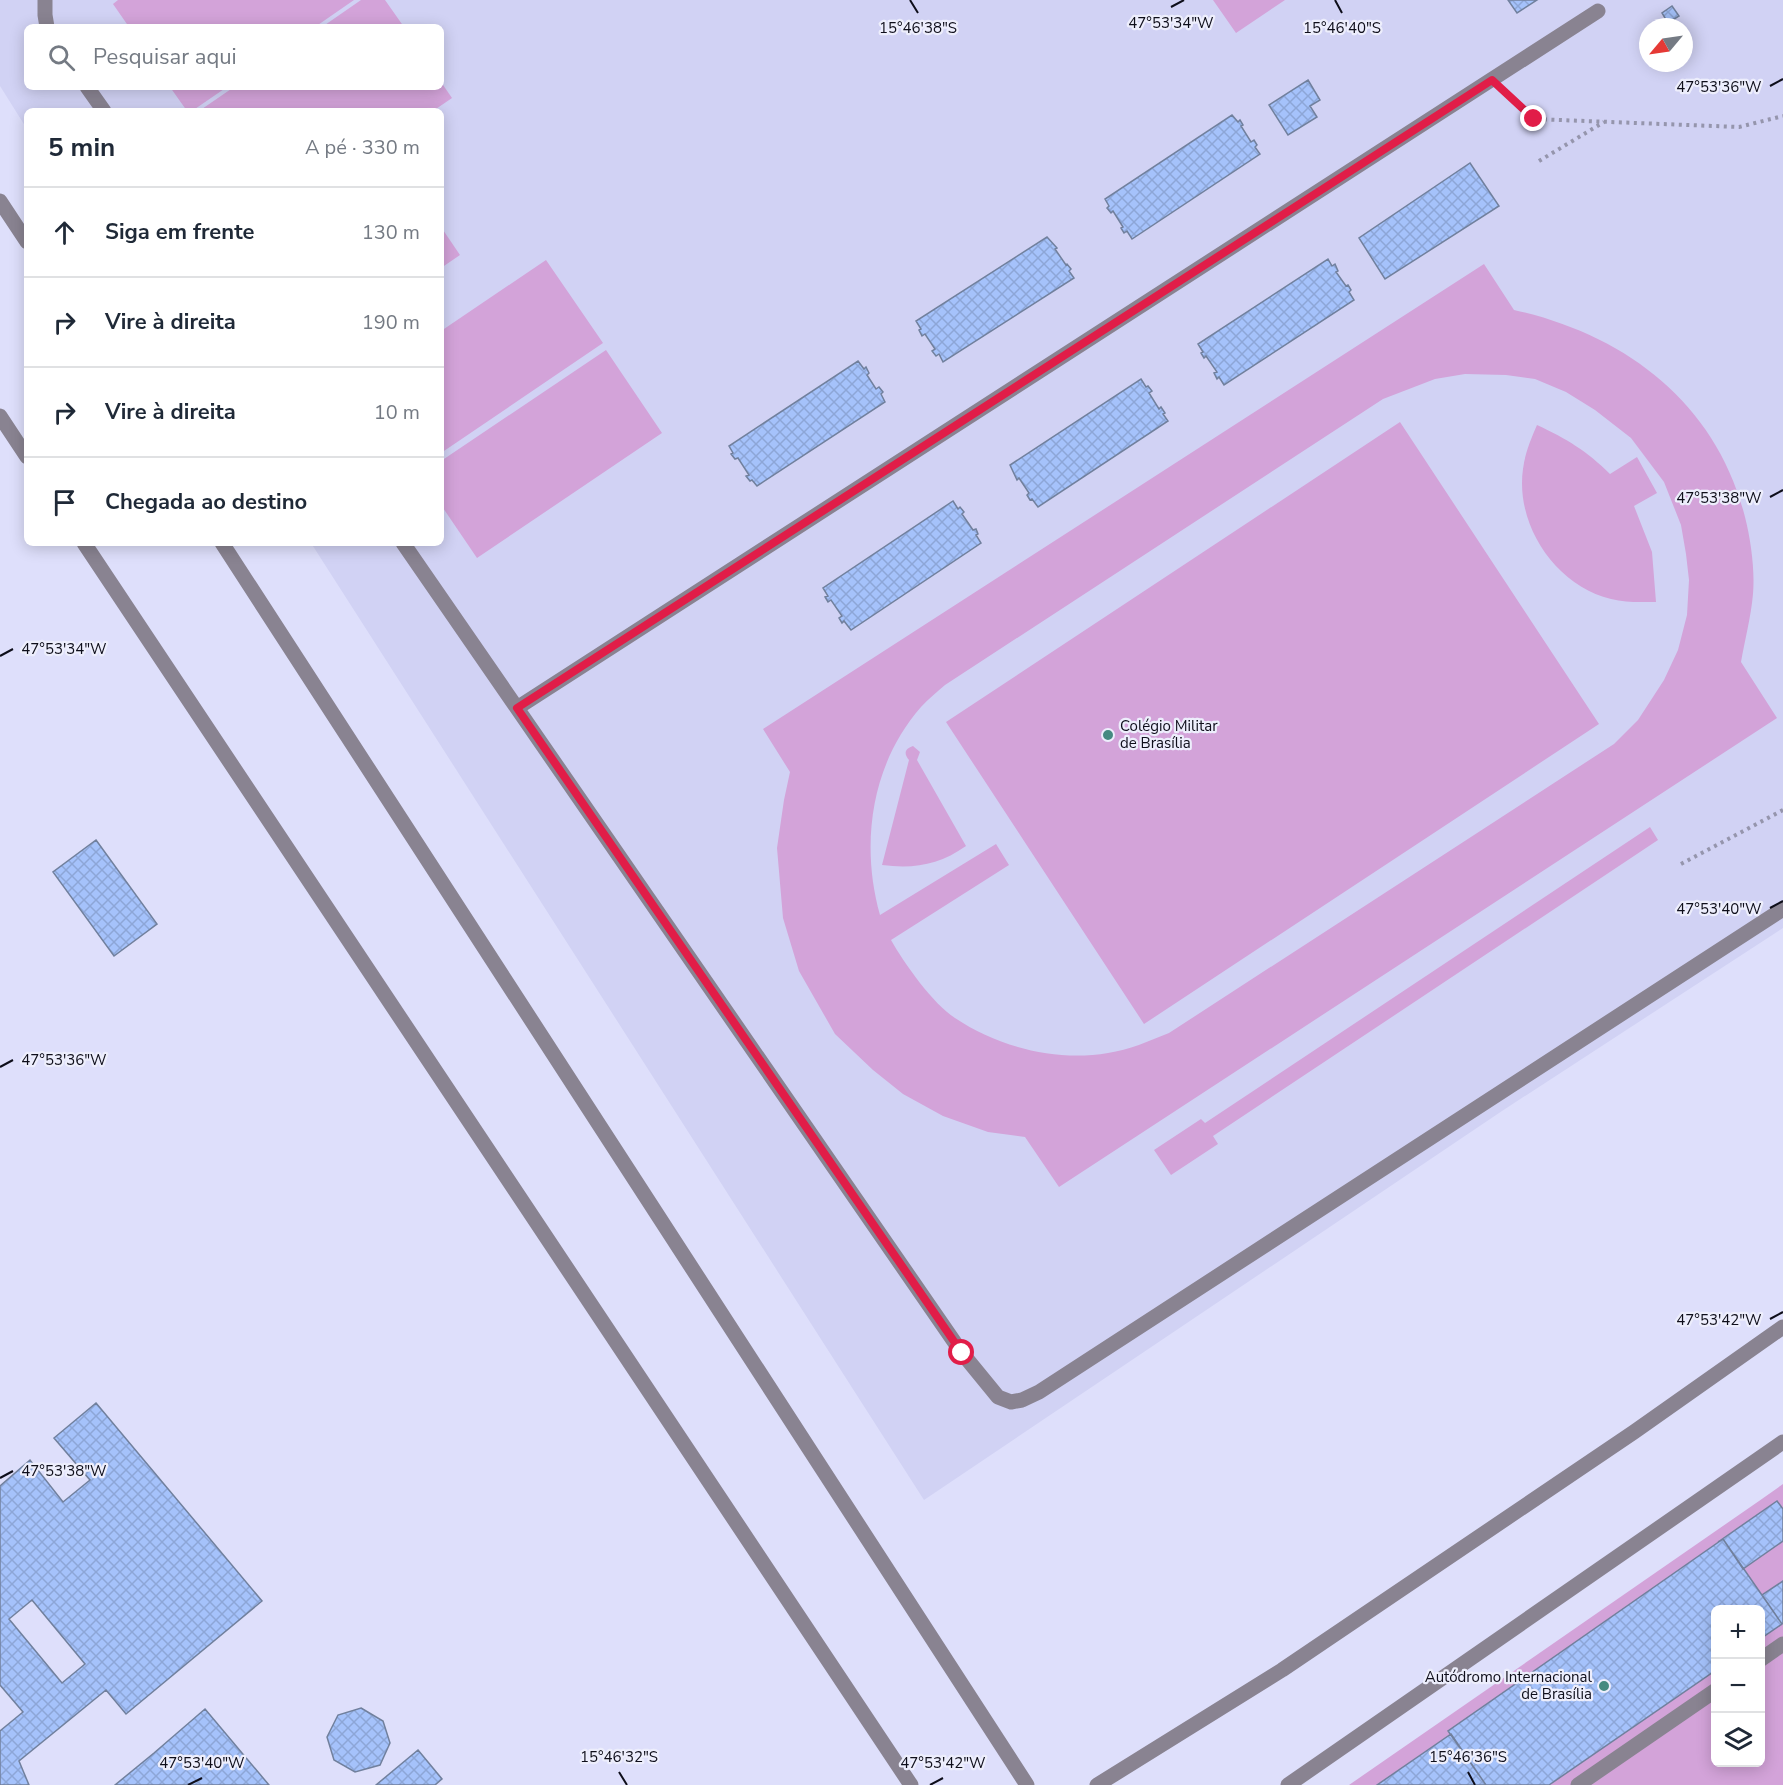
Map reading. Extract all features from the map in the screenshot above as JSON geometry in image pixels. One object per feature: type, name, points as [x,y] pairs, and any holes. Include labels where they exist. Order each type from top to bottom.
[{"type":"street","points":[[45,0],[46,24]]},
{"type":"street","points":[[517,708],[1598,11]]},
{"type":"street","points":[[89,90],[102,108]]},
{"type":"street","points":[[0,201],[24,238]]},
{"type":"street","points":[[0,416],[24,452]]},
{"type":"street","points":[[86,546],[911,1785]]},
{"type":"street","points":[[224,546],[1027,1785]]},
{"type":"street","points":[[405,546],[962,1353],[998,1397],[1011,1402],[1022,1400],[1039,1392],[1783,909]]},
{"type":"street","points":[[1097,1785],[1282,1670],[1634,1432],[1783,1327]]},
{"type":"street","points":[[1288,1785],[1783,1442]]},
{"type":"street","points":[[1762,1659],[1783,1644]]},
{"type":"street","points":[[1578,1785],[1711,1693]]},
{"type":"path","points":[[1492,80],[1534,119],[1739,127],[1783,116]]},
{"type":"path","points":[[1539,160],[1605,121]]},
{"type":"path","points":[[1681,864],[1783,810]]},
{"type":"shaded area","name":"Colégio Militar de Brasília","points":[[0,0],[1783,0],[1783,928],[1502,1111],[924,1500],[313,546],[444,546],[444,108],[24,108],[24,124],[0,86]]},
{"type":"shaded area","points":[[118,0],[354,0],[319,24],[127,24],[113,4]]},
{"type":"shaded area","points":[[361,0],[385,0],[402,24],[326,24]]},
{"type":"shaded area","points":[[1213,0],[1285,0],[1236,33]]},
{"type":"shaded area","points":[[444,86],[452,98],[437,108],[203,108],[230,90],[444,90]]},
{"type":"shaded area","points":[[172,90],[223,90],[196,108],[185,108]]},
{"type":"shaded area","points":[[444,231],[460,255],[444,266]]},
{"type":"shaded area","points":[[546,260],[603,343],[444,451],[444,329]]},
{"type":"shaded area","points":[[1484,264],[1514,310],[1555,321],[1629,356],[1661,380],[1689,408],[1712,440],[1731,476],[1745,517],[1752,556],[1753,594],[1741,662],[1777,718],[1059,1187],[1025,1137],[988,1132],[943,1116],[903,1094],[873,1070],[835,1034],[799,971],[783,918],[777,848],[790,772],[763,729]],"holes":[[[1465,374],[1506,375],[1535,379],[1566,392],[1595,410],[1631,438],[1664,482],[1681,525],[1689,580],[1687,615],[1678,650],[1664,680],[1638,720],[1614,744],[1169,1033],[1116,1052],[1088,1055],[1048,1054],[990,1037],[946,1012],[903,960],[891,940],[1009,865],[996,844],[880,915],[871,861],[874,806],[891,754],[904,729],[921,707],[945,685],[1383,399],[1435,379]]]},
{"type":"shaded area","points":[[606,350],[662,433],[477,558],[444,509],[444,459]]},
{"type":"shaded area","points":[[1400,422],[1599,724],[1144,1024],[946,722]]},
{"type":"shaded area","points":[[1537,425],[1576,446],[1610,474],[1637,457],[1657,493],[1634,506],[1652,552],[1656,602],[1622,601],[1591,592],[1573,581],[1557,567],[1543,550],[1526,511],[1522,490],[1525,457]]},
{"type":"shaded area","points":[[913,746],[920,752],[917,760],[966,846],[946,858],[926,864],[882,865],[909,760],[906,752]]},
{"type":"shaded area","points":[[1650,827],[1658,840],[1213,1136],[1218,1144],[1171,1175],[1154,1150],[1201,1119],[1205,1123]]},
{"type":"shaded area","name":"Autódromo Internacional de Brasília","points":[[1783,1484],[1783,1785],[1349,1785]]},
{"type":"building","points":[[1508,0],[1537,0],[1517,13]]},
{"type":"building","points":[[1672,6],[1679,16],[1665,18],[1662,13]]},
{"type":"building","points":[[1308,80],[1320,100],[1310,106],[1317,117],[1288,135],[1269,105]]},
{"type":"building","points":[[1232,115],[1238,122],[1240,120],[1243,125],[1241,126],[1251,142],[1254,140],[1257,145],[1255,147],[1260,154],[1132,239],[1127,231],[1124,233],[1113,211],[1111,213],[1107,208],[1109,206],[1105,199]]},
{"type":"building","points":[[1470,163],[1499,206],[1385,279],[1359,238]]},
{"type":"building","points":[[1047,237],[1071,269],[1069,271],[1074,278],[943,362],[939,354],[936,356],[932,351],[935,349],[925,334],[922,336],[916,321]]},
{"type":"building","points":[[1328,259],[1332,266],[1335,264],[1338,271],[1336,272],[1346,286],[1348,285],[1354,300],[1224,385],[1219,377],[1217,379],[1214,373],[1217,372],[1206,356],[1204,358],[1198,344]]},
{"type":"building","points":[[858,361],[864,369],[866,367],[869,373],[867,375],[876,389],[879,387],[883,392],[881,394],[885,402],[757,486],[752,480],[750,481],[746,476],[749,475],[738,458],[735,459],[731,454],[733,453],[729,446]]},
{"type":"building","points":[[1141,379],[1152,391],[1149,393],[1159,409],[1161,407],[1168,421],[1038,507],[1032,499],[1030,500],[1027,495],[1029,493],[1019,478],[1017,480],[1010,465]]},
{"type":"building","points":[[953,501],[958,509],[960,507],[964,512],[962,514],[973,530],[976,529],[978,534],[976,535],[981,543],[851,630],[844,621],[842,623],[839,618],[842,616],[831,600],[828,602],[825,597],[828,596],[823,588]]},
{"type":"building","points":[[96,840],[157,924],[114,956],[53,872]]},
{"type":"building","points":[[96,1403],[262,1601],[126,1714],[106,1690],[19,1761],[29,1785],[0,1785],[0,1731],[23,1712],[0,1685],[0,1486],[30,1460],[63,1502],[90,1480],[54,1438]],"holes":[[[32,1600],[85,1664],[62,1683],[9,1619]]]},
{"type":"building","points":[[1777,1501],[1783,1509],[1783,1541],[1743,1569],[1723,1539],[1718,1542]]},
{"type":"building","points":[[1723,1539],[1782,1624],[1765,1636],[1765,1605],[1711,1605],[1711,1673],[1549,1785],[1486,1785],[1448,1731]]},
{"type":"building","points":[[1783,1581],[1783,1623],[1782,1624],[1762,1595]]},
{"type":"building","points":[[361,1708],[383,1721],[390,1743],[380,1765],[355,1772],[334,1760],[327,1737],[338,1715]]},
{"type":"building","points":[[205,1709],[269,1785],[115,1785],[154,1753]]},
{"type":"building","points":[[1451,1734],[1486,1785],[1377,1785]]},
{"type":"building","points":[[418,1750],[442,1779],[435,1785],[376,1785]]},
{"type":"place","name":"Colégio Militar de Brasília","points":[[1108,735]]},
{"type":"place","name":"Autódromo Internacional de Brasília","points":[[1604,1686]]},
{"type":"route","points":[[962,1353],[517,708],[1492,80],[1534,119]]}]
